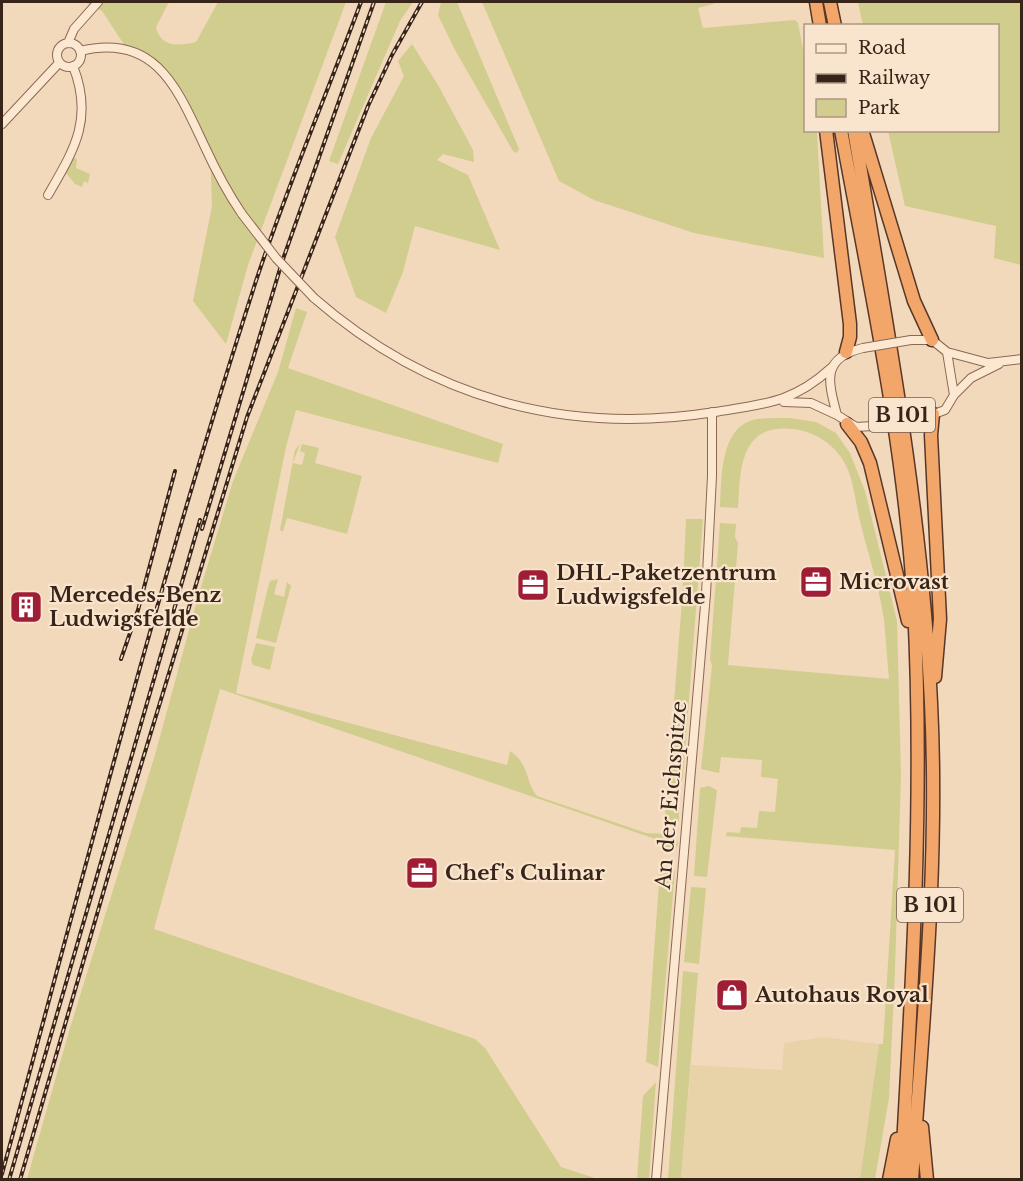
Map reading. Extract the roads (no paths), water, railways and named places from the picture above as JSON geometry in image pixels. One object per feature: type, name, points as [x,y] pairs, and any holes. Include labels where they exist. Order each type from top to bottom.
[{"type":"highway","points":[[816,2],[820,24]]},
{"type":"highway","points":[[830,2],[835,24]]},
{"type":"highway","points":[[826,132],[850,324],[846,352]]},
{"type":"highway","name":"B 101","points":[[841,132],[897,452],[911,569],[917,683],[918,839],[901,1179]]},
{"type":"highway","name":"B 101","points":[[854,132],[911,476],[931,702],[932,853],[912,1179]]},
{"type":"highway","points":[[863,132],[914,301],[932,340]]},
{"type":"highway","points":[[929,415],[940,619],[931,702]]},
{"type":"highway","points":[[847,424],[861,442],[870,463],[904,599],[917,683]]},
{"type":"highway","points":[[922,1031],[922,1117],[927,1179]]},
{"type":"highway","points":[[889,1179],[908,1054]]},
{"type":"street","points":[[69,43],[76,45],[80,51],[80,58],[73,66],[66,67],[59,63],[56,56],[58,49],[69,43],[74,28],[98,2]]},
{"type":"street","points":[[80,51],[104,48],[124,50],[147,59],[165,73],[180,94],[211,161],[242,214],[271,253],[314,298],[348,326],[403,362],[446,382],[504,403],[559,415],[608,420],[651,420],[773,402],[793,396],[831,368],[846,352],[911,340],[932,340],[947,352],[974,361],[1001,363],[1022,359]]},
{"type":"street","points":[[2,124],[59,63]]},
{"type":"street","points":[[48,195],[76,142],[82,122],[83,99],[73,66]]},
{"type":"street","points":[[947,352],[954,395]]},
{"type":"street","points":[[773,402],[811,403],[837,415],[847,424],[856,427],[873,426],[945,410],[954,395],[971,378],[1001,363]]},
{"type":"street","points":[[831,368],[829,378],[837,415]]},
{"type":"street","name":"An der Eichspitze","points":[[656,1179],[706,594],[712,476],[712,412]]},
{"type":"railway","points":[[2,1174],[123,728],[220,394],[280,213],[361,2]]},
{"type":"railway","points":[[202,529],[282,262],[374,2]]},
{"type":"railway","points":[[20,1180],[124,821],[247,417],[368,106],[392,55],[422,2]]},
{"type":"railway","points":[[121,659],[138,610],[175,471]]},
{"type":"railway","points":[[9,1180],[200,520]]},
{"type":"place","name":"Microvast","points":[[816,582]]},
{"type":"place","name":"DHL-Paketzentrum Ludwigsfelde","points":[[533,585]]},
{"type":"place","name":"Mercedes-Benz Ludwigsfelde","points":[[26,607]]},
{"type":"place","name":"Chef's Culinar","points":[[422,873]]},
{"type":"place","name":"Autohaus Royal","points":[[732,995]]}]
